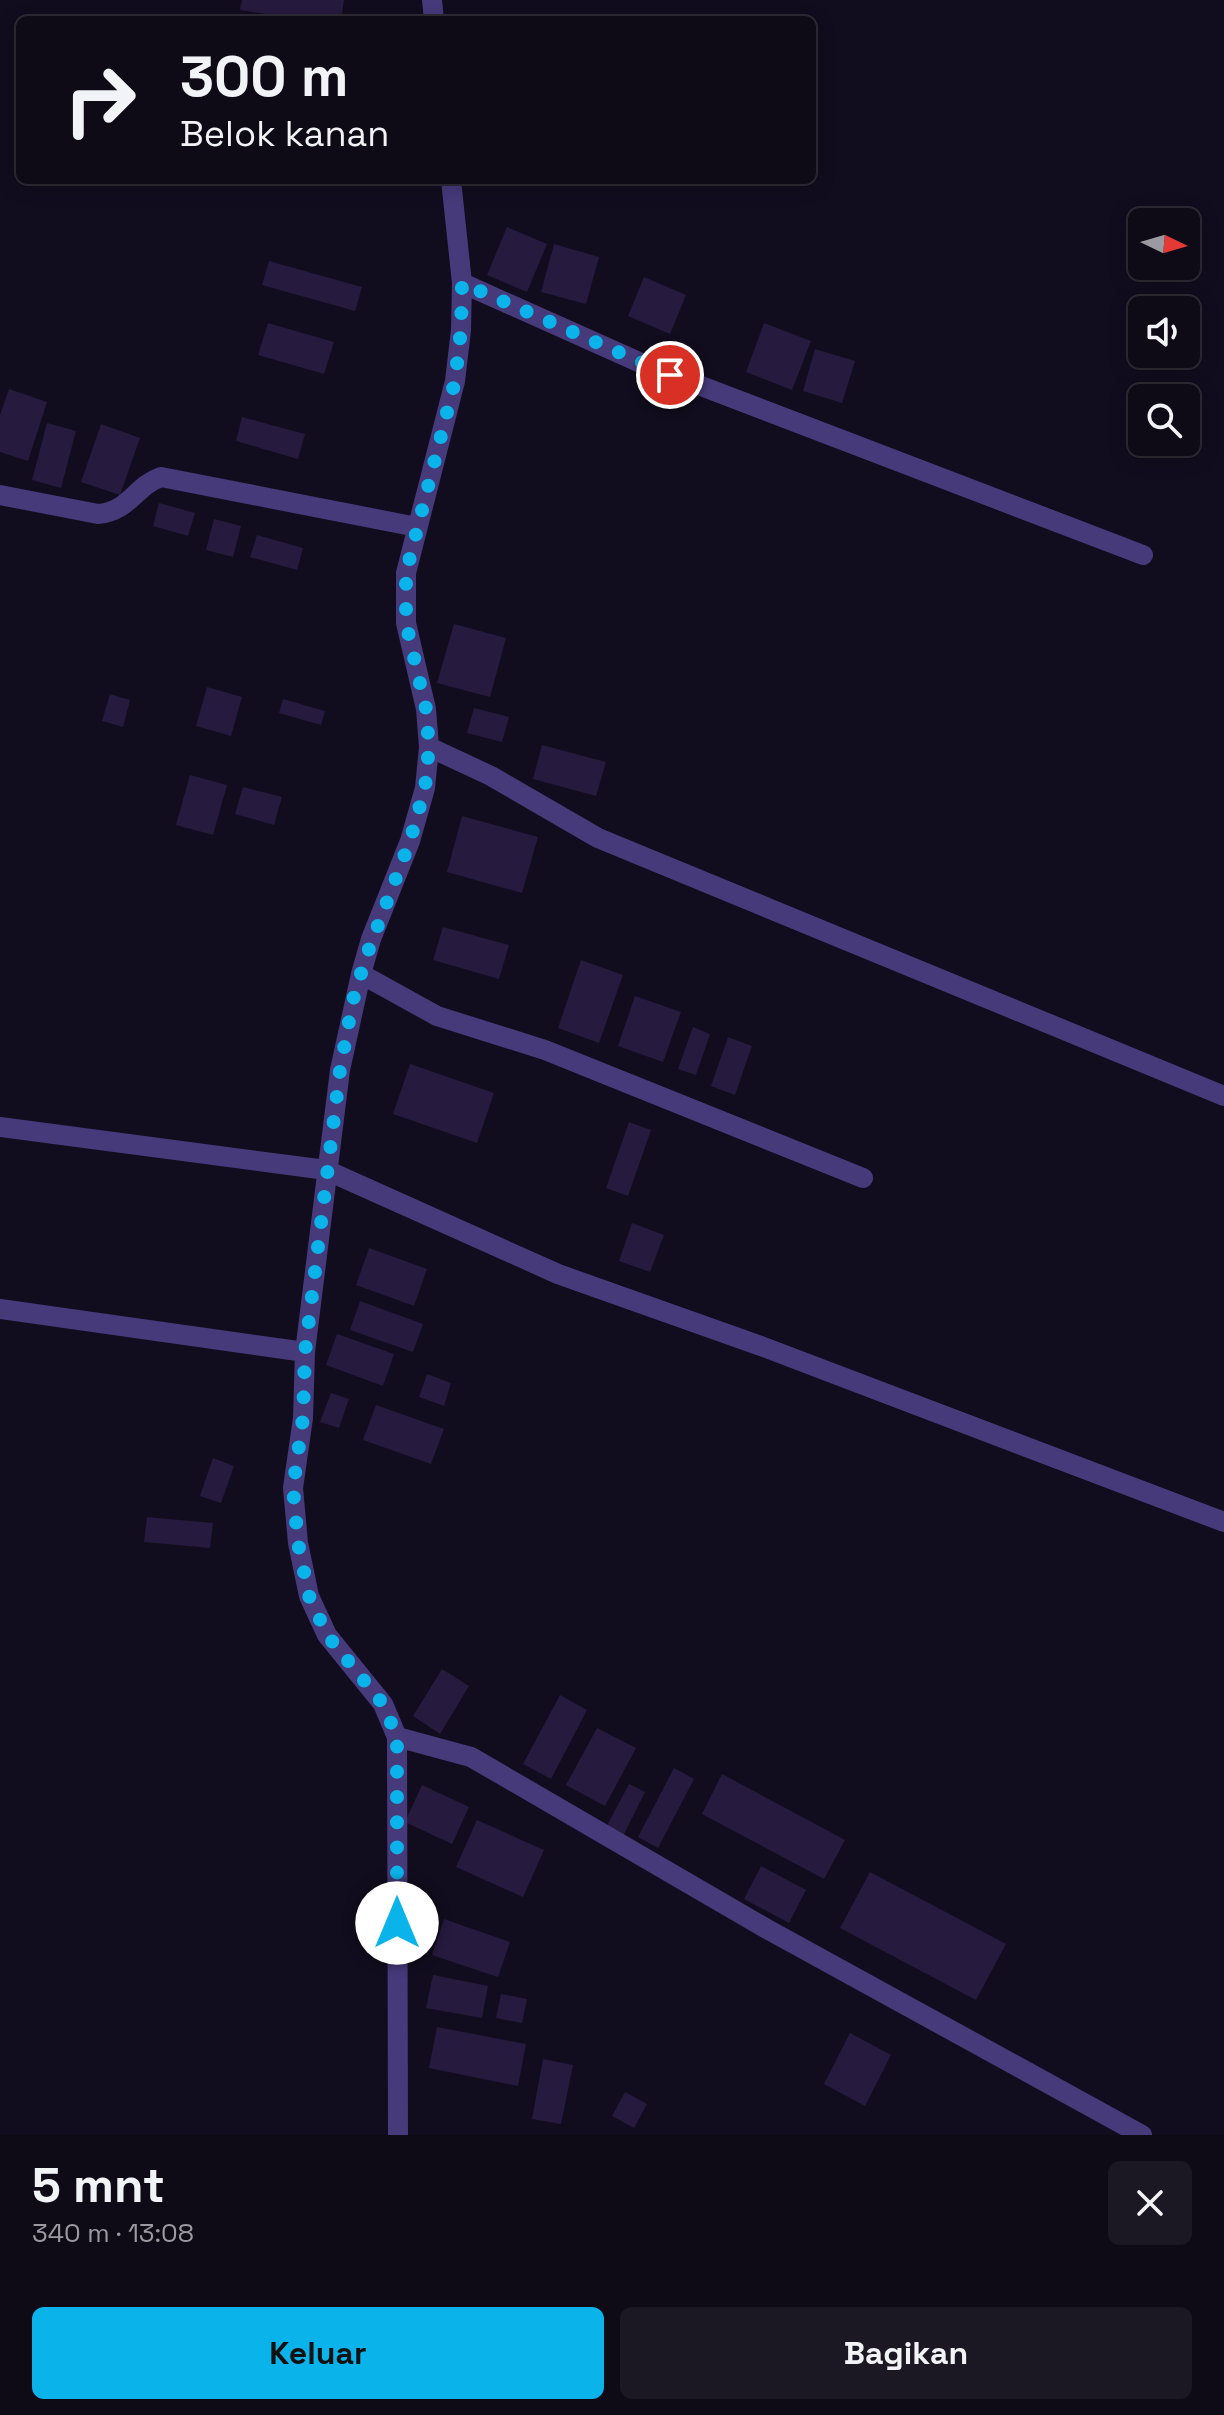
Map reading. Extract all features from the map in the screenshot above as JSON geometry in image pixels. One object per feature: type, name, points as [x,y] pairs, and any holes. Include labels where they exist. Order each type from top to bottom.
[{"type":"street","points":[[398,2135],[397,1737],[383,1704],[327,1635],[309,1596],[298,1543],[293,1488],[303,1418],[305,1352],[340,1070],[371,939],[410,841],[425,788],[429,747],[426,709],[406,623],[406,573],[455,381],[461,330],[462,283],[451,184]]},
{"type":"street","points":[[462,283],[641,363],[1143,555]]},
{"type":"street","points":[[0,495],[98,514],[110,513],[126,505],[150,481],[161,477],[417,527]]},
{"type":"street","points":[[429,747],[491,776],[598,838],[1224,1096]]},
{"type":"street","points":[[361,974],[437,1016],[545,1050],[863,1178]]},
{"type":"street","points":[[0,1127],[326,1170],[558,1274],[761,1346],[1224,1522]]},
{"type":"street","points":[[0,1309],[305,1352]]},
{"type":"street","points":[[397,1737],[471,1757],[767,1929],[1142,2135]]},
{"type":"building","points":[[242,0],[344,0],[342,16],[279,16],[240,10]]},
{"type":"building","points":[[507,227],[547,244],[527,292],[487,275]]},
{"type":"building","points":[[554,244],[599,257],[586,304],[541,292]]},
{"type":"building","points":[[269,261],[362,287],[355,311],[262,285]]},
{"type":"building","points":[[644,277],[686,295],[670,334],[628,316]]},
{"type":"building","points":[[268,323],[334,342],[324,374],[258,355]]},
{"type":"building","points":[[764,323],[811,341],[792,390],[746,372]]},
{"type":"building","points":[[815,349],[855,361],[842,403],[803,391]]},
{"type":"building","points":[[9,389],[47,402],[28,461],[0,452],[0,415]]},
{"type":"building","points":[[242,417],[305,434],[298,459],[236,441]]},
{"type":"building","points":[[47,423],[76,431],[61,488],[32,480]]},
{"type":"building","points":[[101,424],[140,438],[120,495],[81,482]]},
{"type":"building","points":[[159,503],[195,513],[188,536],[153,526]]},
{"type":"building","points":[[214,519],[241,526],[233,557],[206,550]]},
{"type":"building","points":[[257,535],[303,548],[297,570],[250,557]]},
{"type":"building","points":[[454,624],[506,638],[490,697],[437,683]]},
{"type":"building","points":[[207,687],[242,697],[231,736],[196,726]]},
{"type":"building","points":[[110,694],[130,700],[123,727],[102,721]]},
{"type":"building","points":[[283,699],[325,711],[321,725],[279,713]]},
{"type":"building","points":[[474,708],[509,717],[502,742],[467,733]]},
{"type":"building","points":[[542,745],[606,762],[596,796],[533,779]]},
{"type":"building","points":[[190,775],[227,785],[213,835],[176,825]]},
{"type":"building","points":[[243,787],[282,797],[274,825],[235,814]]},
{"type":"building","points":[[462,816],[538,837],[522,893],[447,872]]},
{"type":"building","points":[[443,927],[509,945],[499,979],[433,960]]},
{"type":"building","points":[[581,960],[623,975],[599,1043],[558,1028]]},
{"type":"building","points":[[635,996],[681,1012],[663,1062],[618,1046]]},
{"type":"building","points":[[693,1027],[710,1034],[696,1075],[678,1069]]},
{"type":"building","points":[[728,1037],[752,1046],[735,1095],[711,1086]]},
{"type":"building","points":[[410,1064],[494,1093],[477,1143],[393,1114]]},
{"type":"building","points":[[629,1122],[651,1130],[628,1196],[606,1188]]},
{"type":"building","points":[[632,1223],[664,1235],[650,1272],[619,1261]]},
{"type":"building","points":[[369,1248],[427,1269],[414,1306],[356,1285]]},
{"type":"building","points":[[360,1301],[423,1324],[413,1352],[350,1330]]},
{"type":"building","points":[[337,1334],[394,1354],[383,1386],[326,1365]]},
{"type":"building","points":[[427,1374],[451,1383],[444,1406],[419,1397]]},
{"type":"building","points":[[331,1393],[349,1399],[339,1428],[320,1422]]},
{"type":"building","points":[[376,1405],[444,1429],[431,1464],[363,1440]]},
{"type":"building","points":[[213,1458],[234,1466],[221,1503],[200,1496]]},
{"type":"building","points":[[147,1517],[213,1523],[210,1548],[144,1542]]},
{"type":"building","points":[[442,1669],[469,1686],[440,1734],[413,1716]]},
{"type":"building","points":[[560,1695],[587,1710],[551,1779],[523,1764]]},
{"type":"building","points":[[597,1728],[636,1748],[605,1806],[566,1785]]},
{"type":"building","points":[[674,1768],[694,1779],[658,1848],[638,1837]]},
{"type":"building","points":[[722,1774],[845,1840],[824,1879],[702,1814]]},
{"type":"building","points":[[629,1784],[645,1792],[621,1840],[604,1831]]},
{"type":"building","points":[[422,1785],[469,1807],[452,1844],[405,1822]]},
{"type":"building","points":[[477,1820],[544,1850],[523,1897],[456,1867]]},
{"type":"building","points":[[761,1866],[806,1890],[789,1923],[744,1899]]},
{"type":"building","points":[[870,1872],[1006,1944],[976,2000],[840,1928]]},
{"type":"building","points":[[444,1919],[510,1942],[498,1977],[432,1955]]},
{"type":"building","points":[[433,1975],[488,1986],[482,2018],[426,2008]]},
{"type":"building","points":[[501,1994],[527,1999],[522,2023],[496,2018]]},
{"type":"building","points":[[437,2027],[526,2044],[518,2086],[429,2068]]},
{"type":"building","points":[[850,2033],[891,2055],[865,2106],[824,2084]]},
{"type":"building","points":[[543,2059],[573,2065],[561,2124],[532,2119]]},
{"type":"building","points":[[625,2092],[647,2104],[634,2128],[612,2116]]},
{"type":"route","points":[[397,1923],[397,1737],[383,1704],[327,1635],[309,1596],[298,1543],[293,1488],[303,1418],[305,1352],[326,1170],[353,1000],[371,939],[410,841],[425,788],[429,747],[426,709],[406,623],[406,573],[455,381],[462,283],[670,375]]}]
